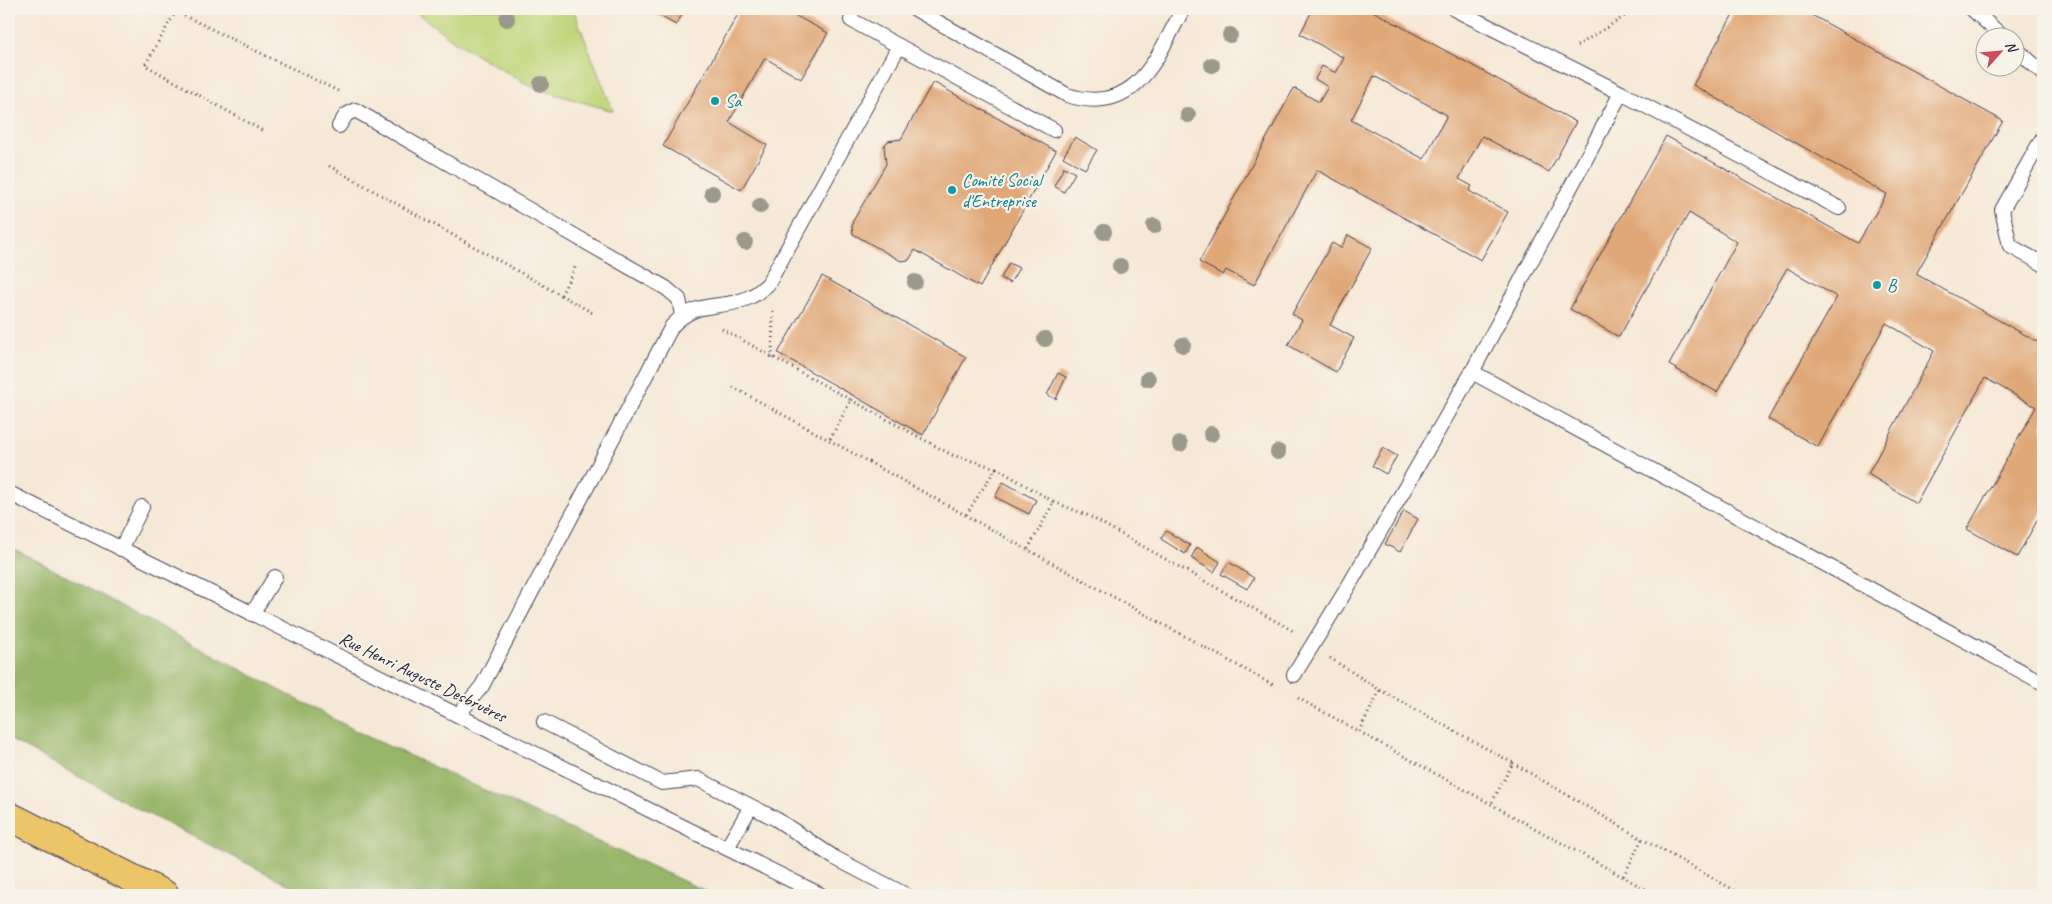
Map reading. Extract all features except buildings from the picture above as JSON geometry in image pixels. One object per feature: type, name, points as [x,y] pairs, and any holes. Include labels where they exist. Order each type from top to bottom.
[{"type":"highway","points":[[9,816],[165,895]]},
{"type":"lane","points":[[915,9],[1067,95],[1087,102],[1105,100],[1140,81],[1152,67],[1183,9]]},
{"type":"lane","points":[[1454,9],[1621,93],[1839,208]]},
{"type":"lane","points":[[1972,9],[1993,28]]},
{"type":"lane","points":[[851,20],[1054,130]]},
{"type":"lane","points":[[458,716],[482,686],[672,326],[682,315],[703,306],[739,301],[753,296],[768,284],[899,46]]},
{"type":"lane","points":[[2024,56],[2043,73]]},
{"type":"lane","points":[[1294,676],[1472,372],[1621,93]]},
{"type":"lane","points":[[339,126],[346,115],[355,110],[666,288],[679,299],[682,315]]},
{"type":"lane","points":[[2043,137],[2002,210],[2010,246],[2043,264]]},
{"type":"lane","points":[[1472,372],[2043,683]]},
{"type":"lane","name":"Rue Henri Auguste Desbruères","points":[[9,493],[821,895]]},
{"type":"lane","points":[[121,549],[142,507]]},
{"type":"lane","points":[[252,614],[275,577]]},
{"type":"lane","points":[[544,722],[662,783],[698,780],[750,808],[776,819],[835,858],[906,895]]},
{"type":"lane","points":[[727,848],[750,808]]},
{"type":"path","points":[[1556,60],[1636,9]]},
{"type":"path","points":[[176,11],[146,65],[263,131]]},
{"type":"path","points":[[330,166],[593,313]]},
{"type":"path","points":[[768,284],[774,317],[772,358]]},
{"type":"path","points":[[703,306],[717,327],[952,455],[996,468],[1054,502],[1089,516],[1286,626],[1312,646],[1380,690],[1513,763],[1642,839],[1743,895]]},
{"type":"path","points":[[733,387],[1278,687]]},
{"type":"path","points":[[830,439],[851,400]]},
{"type":"path","points":[[966,515],[996,468]]},
{"type":"path","points":[[1028,549],[1054,502]]},
{"type":"path","points":[[1359,731],[1380,690]]},
{"type":"path","points":[[1294,696],[1656,895]]},
{"type":"path","points":[[1491,804],[1513,763]]},
{"type":"path","points":[[1623,876],[1642,839]]},
{"type":"green space","points":[[412,9],[573,9],[613,111],[534,88],[455,42]]},
{"type":"green space","points":[[9,546],[362,734],[714,895],[310,895],[144,812],[9,739]]},
{"type":"place","name":"Sa","points":[[715,101]]},
{"type":"place","name":"Comité Social d'Entreprise","points":[[952,190]]},
{"type":"place","name":"B","points":[[1877,285]]}]
